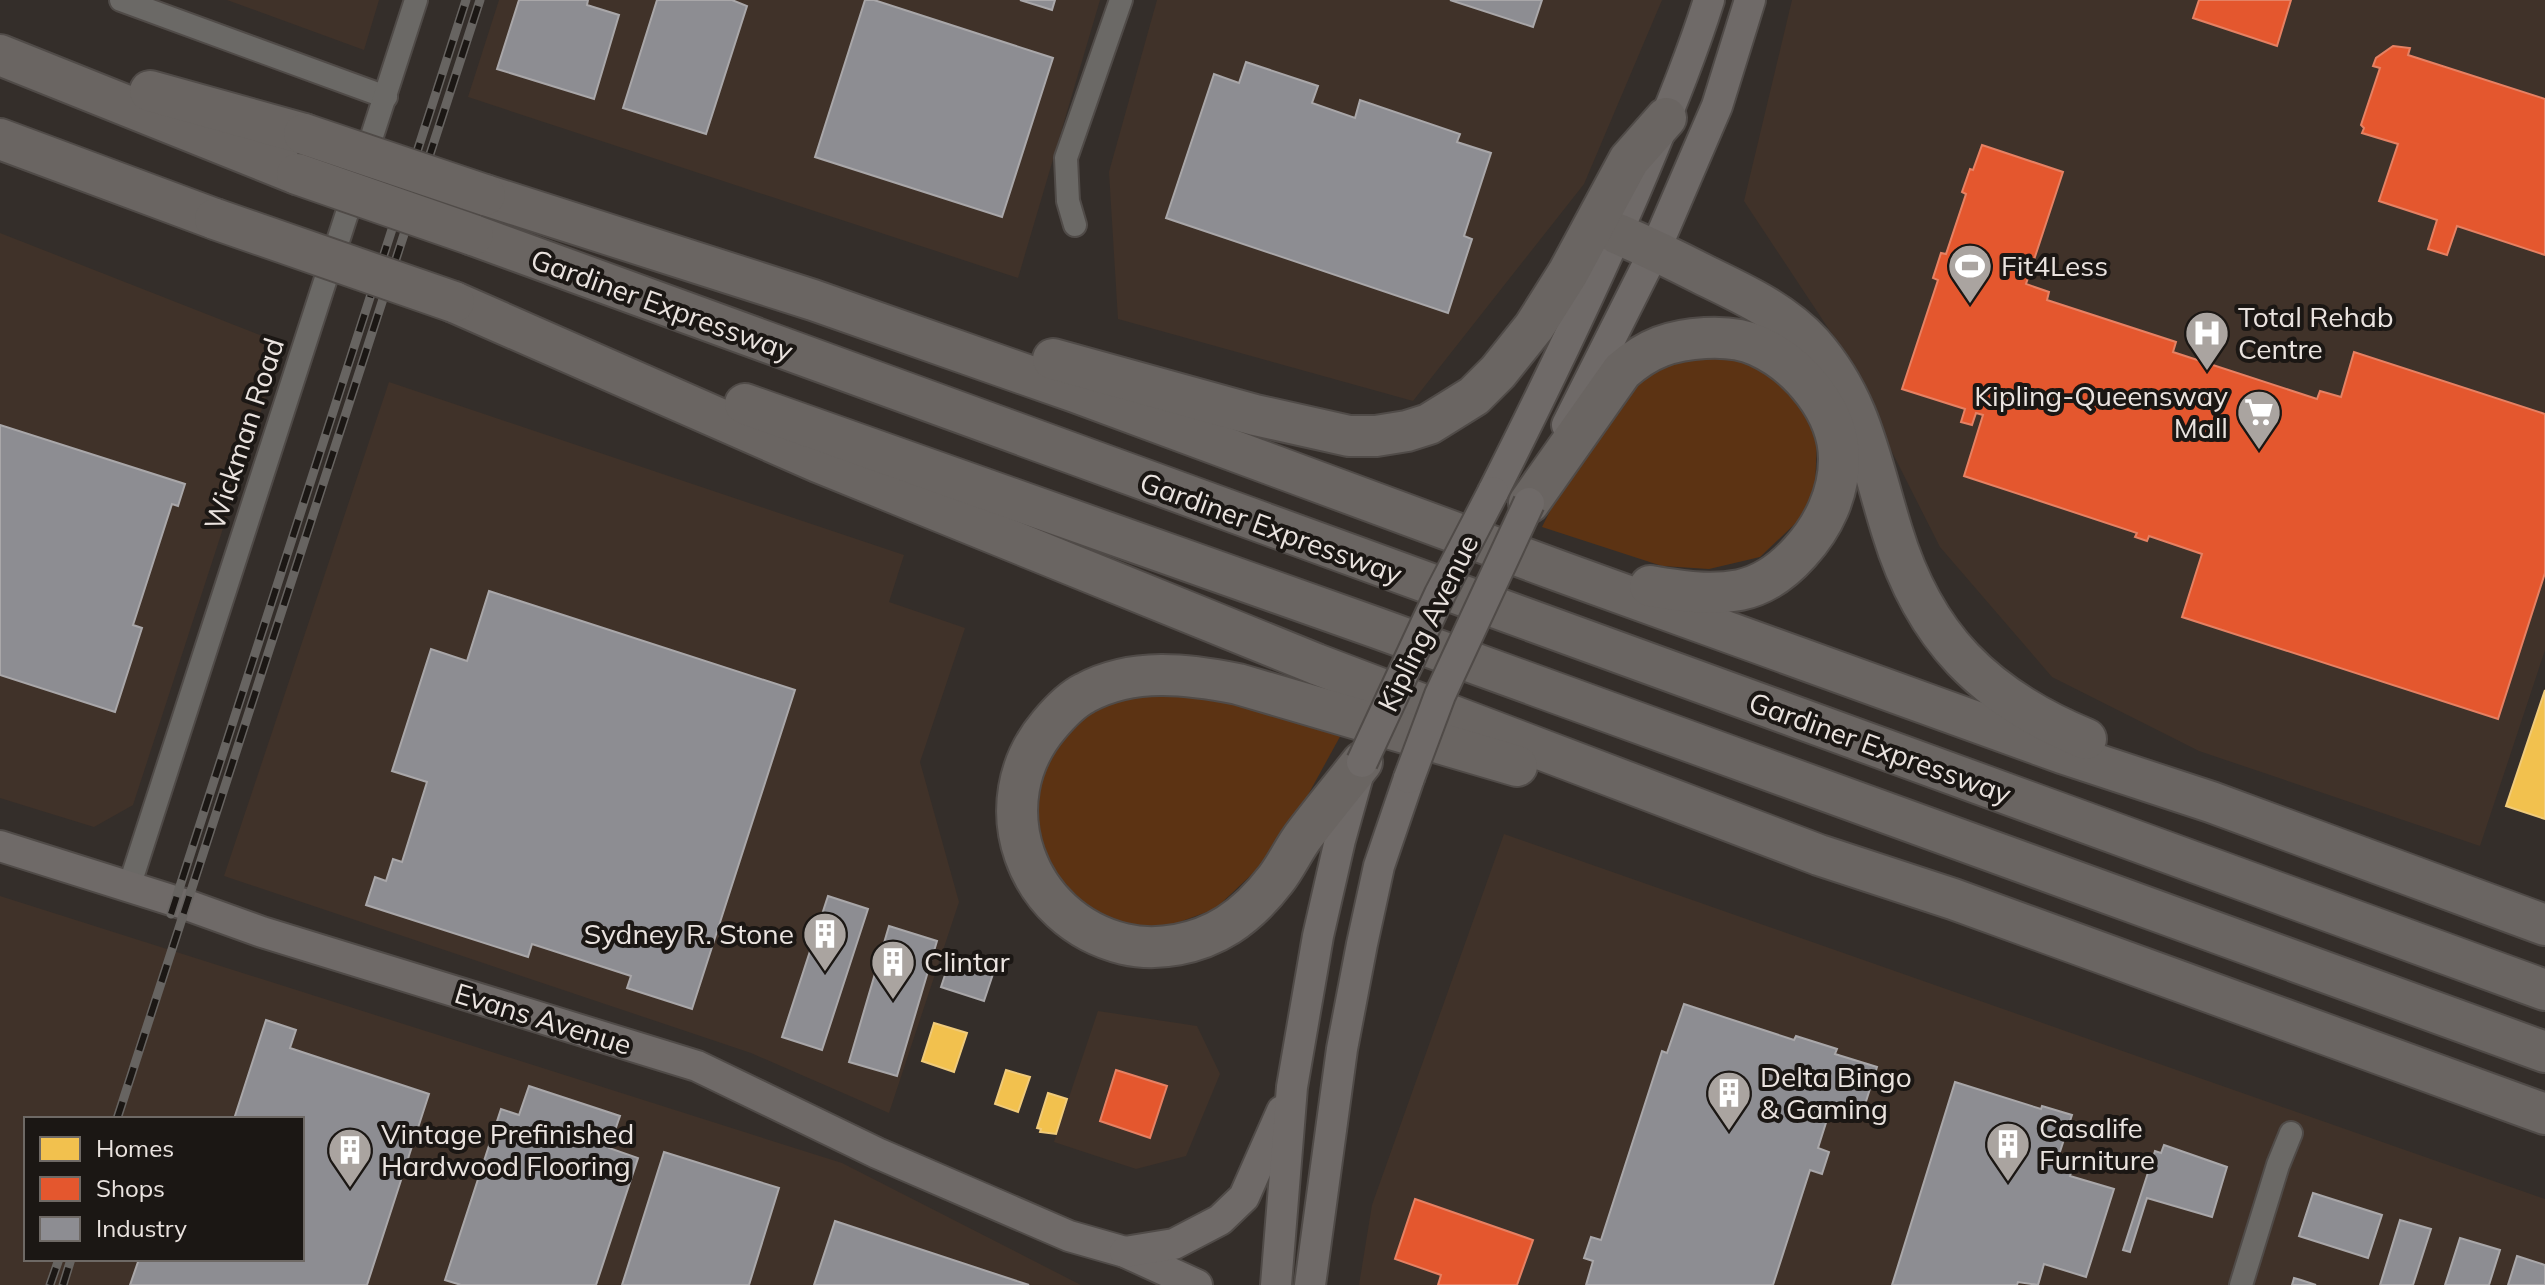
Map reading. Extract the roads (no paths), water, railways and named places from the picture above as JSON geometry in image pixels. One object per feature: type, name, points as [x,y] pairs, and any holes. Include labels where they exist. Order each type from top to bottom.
[{"type":"highway","name":"Gardiner Expressway","points":[[0,55],[160,94],[304,134],[813,300],[2545,925]]},
{"type":"highway","name":"Gardiner Expressway","points":[[0,55],[297,174],[473,235],[908,397],[2275,889],[2545,990]]},
{"type":"highway","points":[[813,300],[988,341],[1255,415],[1349,436],[1407,431],[1429,424],[1451,411],[1474,396],[1498,372],[1534,327],[1568,273],[1629,160],[1666,118]]},
{"type":"highway","name":"Gardiner Expressway","points":[[0,139],[215,219],[1377,628],[2545,1052]]},
{"type":"highway","points":[[1618,234],[1755,301],[1785,320],[1811,344],[1845,389],[1862,430],[1900,554],[1922,606],[1938,631],[1968,666],[1993,688],[2026,708],[2211,802]]},
{"type":"highway","name":"Gardiner Expressway","points":[[454,302],[818,462],[1316,664],[1819,855],[1953,899],[2543,1114]]},
{"type":"highway","points":[[1511,497],[1622,371],[1655,348],[1680,340],[1722,337],[1759,346],[1799,375],[1817,395],[1833,427],[1839,457],[1832,499],[1810,541],[1788,565],[1765,581],[1743,589],[1692,593],[1559,571]]},
{"type":"highway","points":[[1362,762],[1254,904],[1229,924],[1202,939],[1140,948],[1110,941],[1078,926],[1050,900],[1031,873],[1021,844],[1017,798],[1022,771],[1034,742],[1059,713],[1085,693],[1117,681],[1166,673],[1238,684],[1819,855]]},
{"type":"main road","name":"Kipling Avenue","points":[[1310,1285],[1342,1049],[1379,866],[1557,366],[1618,234],[1697,39],[1709,0]]},
{"type":"main road","name":"Kipling Avenue","points":[[1276,1285],[1292,1087],[1318,936],[1362,762],[1440,594],[1511,497],[1655,250],[1717,106],[1750,0]]},
{"type":"main road","name":"Evans Avenue","points":[[0,846],[262,932],[697,1066],[877,1153],[1069,1236],[1125,1252],[1197,1285]]},
{"type":"main road","points":[[1125,1252],[1174,1244],[1220,1220],[1244,1197],[1292,1087]]},
{"type":"main road","name":"Evans Avenue","points":[[1069,1236],[1147,1285]]},
{"type":"street","points":[[121,0],[386,97]]},
{"type":"street","name":"Wickman Road","points":[[129,887],[416,0]]},
{"type":"street","points":[[1075,225],[1068,201],[1066,158],[1121,0]]},
{"type":"street","points":[[2241,1285],[2291,1133]]},
{"type":"railway","points":[[171,914],[466,0]]},
{"type":"railway","points":[[118,1117],[480,0]]},
{"type":"railway","points":[[50,1285],[58,1261]]},
{"type":"railway","points":[[63,1285],[70,1261]]},
{"type":"place","name":"Fit4Less","points":[[1970,305]]},
{"type":"place","name":"Total Rehab Centre","points":[[2207,372]]},
{"type":"place","name":"Kipling-Queensway Mall","points":[[2259,451]]},
{"type":"place","name":"Sydney R. Stone","points":[[825,973]]},
{"type":"place","name":"Clintar","points":[[893,1001]]},
{"type":"place","name":"Delta Bingo & Gaming","points":[[1729,1132]]},
{"type":"place","name":"Casalife Furniture","points":[[2008,1183]]},
{"type":"place","name":"Vintage Prefinished Hardwood Flooring","points":[[350,1189]]}]
